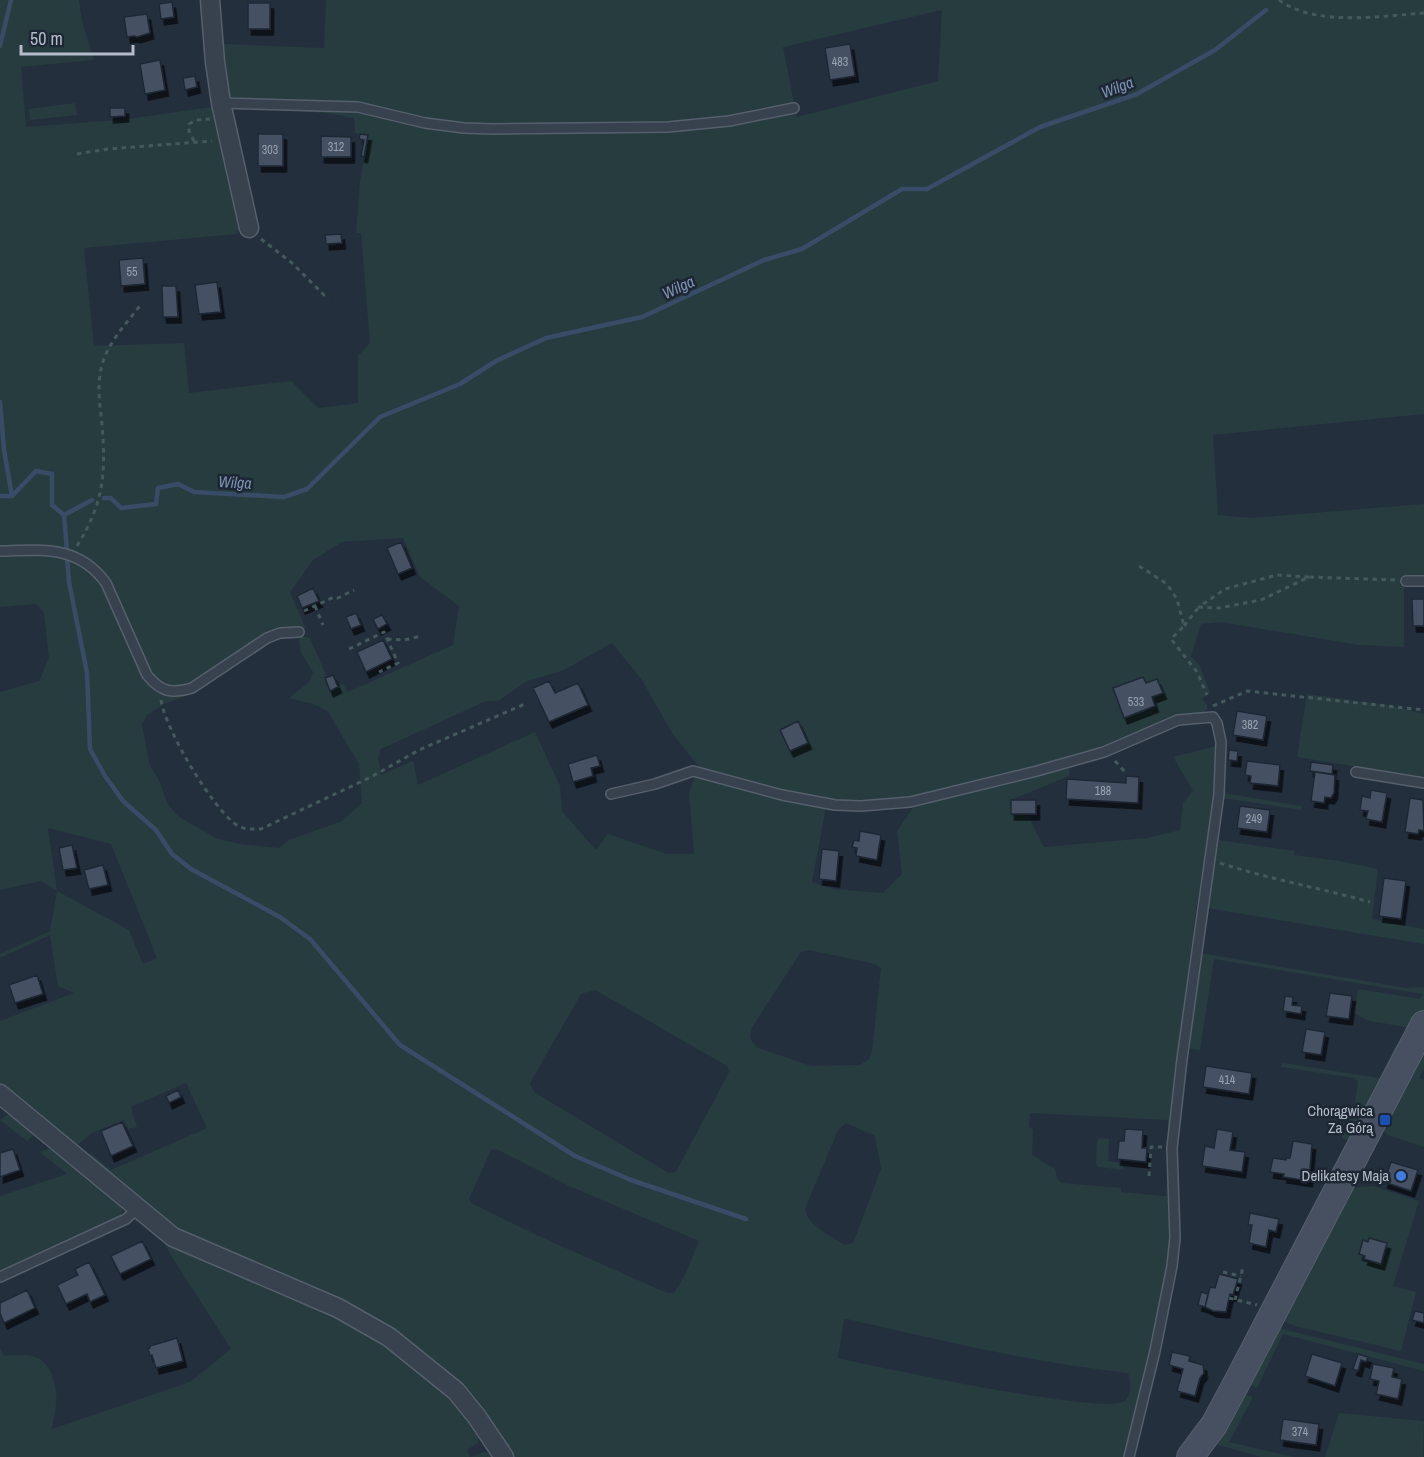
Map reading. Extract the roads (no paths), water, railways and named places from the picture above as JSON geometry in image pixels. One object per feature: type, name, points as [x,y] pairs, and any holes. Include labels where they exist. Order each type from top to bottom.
[{"type":"street","points":[[210,0],[222,111],[251,231]]},
{"type":"street","points":[[1190,1457],[1214,1425],[1424,1024]]},
{"type":"street","points":[[0,1094],[173,1236],[338,1308],[389,1337],[456,1391],[504,1457]]},
{"type":"lane","points":[[222,111],[357,107],[425,123],[492,129],[668,127],[729,121],[794,108]]},
{"type":"lane","points":[[0,551],[54,551],[86,562],[97,571],[106,583],[147,675],[156,686],[167,691],[192,688],[267,638],[280,633],[299,632]]},
{"type":"lane","points":[[1406,581],[1424,581]]},
{"type":"lane","points":[[611,794],[655,784],[693,771],[782,795],[827,804],[861,806],[910,802],[1104,752],[1178,720],[1213,717],[1217,723],[1221,742],[1219,794],[1182,1059],[1172,1148],[1175,1238],[1172,1266],[1155,1350],[1129,1457]]},
{"type":"lane","points":[[1356,772],[1424,783]]},
{"type":"lane","points":[[0,1277],[126,1219],[138,1209]]},
{"type":"waterway","points":[[0,46],[11,0]]},
{"type":"waterway","name":"Wilga","points":[[104,498],[111,498],[121,508],[156,504],[158,488],[178,484],[194,492],[284,497],[307,489],[380,417],[460,384],[496,361],[546,338],[642,317],[764,260],[802,249],[902,189],[927,189],[1040,127],[1137,94],[1215,50],[1266,10]]},
{"type":"waterway","points":[[0,402],[4,450],[12,496]]},
{"type":"waterway","name":"Wilga","points":[[0,496],[12,496],[36,471],[52,474],[52,505],[64,515]]},
{"type":"waterway","name":"Wilga","points":[[64,515],[92,500]]},
{"type":"waterway","points":[[64,515],[67,550]]},
{"type":"waterway","points":[[67,558],[69,582],[87,673],[90,749],[105,776],[123,801],[156,830],[172,854],[191,869],[280,917],[310,939],[400,1045],[575,1156],[631,1180],[746,1219]]},
{"type":"place","name":"Chorągwica Za Górą","points":[[1385,1120]]},
{"type":"place","name":"Delikatesy Maja","points":[[1401,1176]]}]
